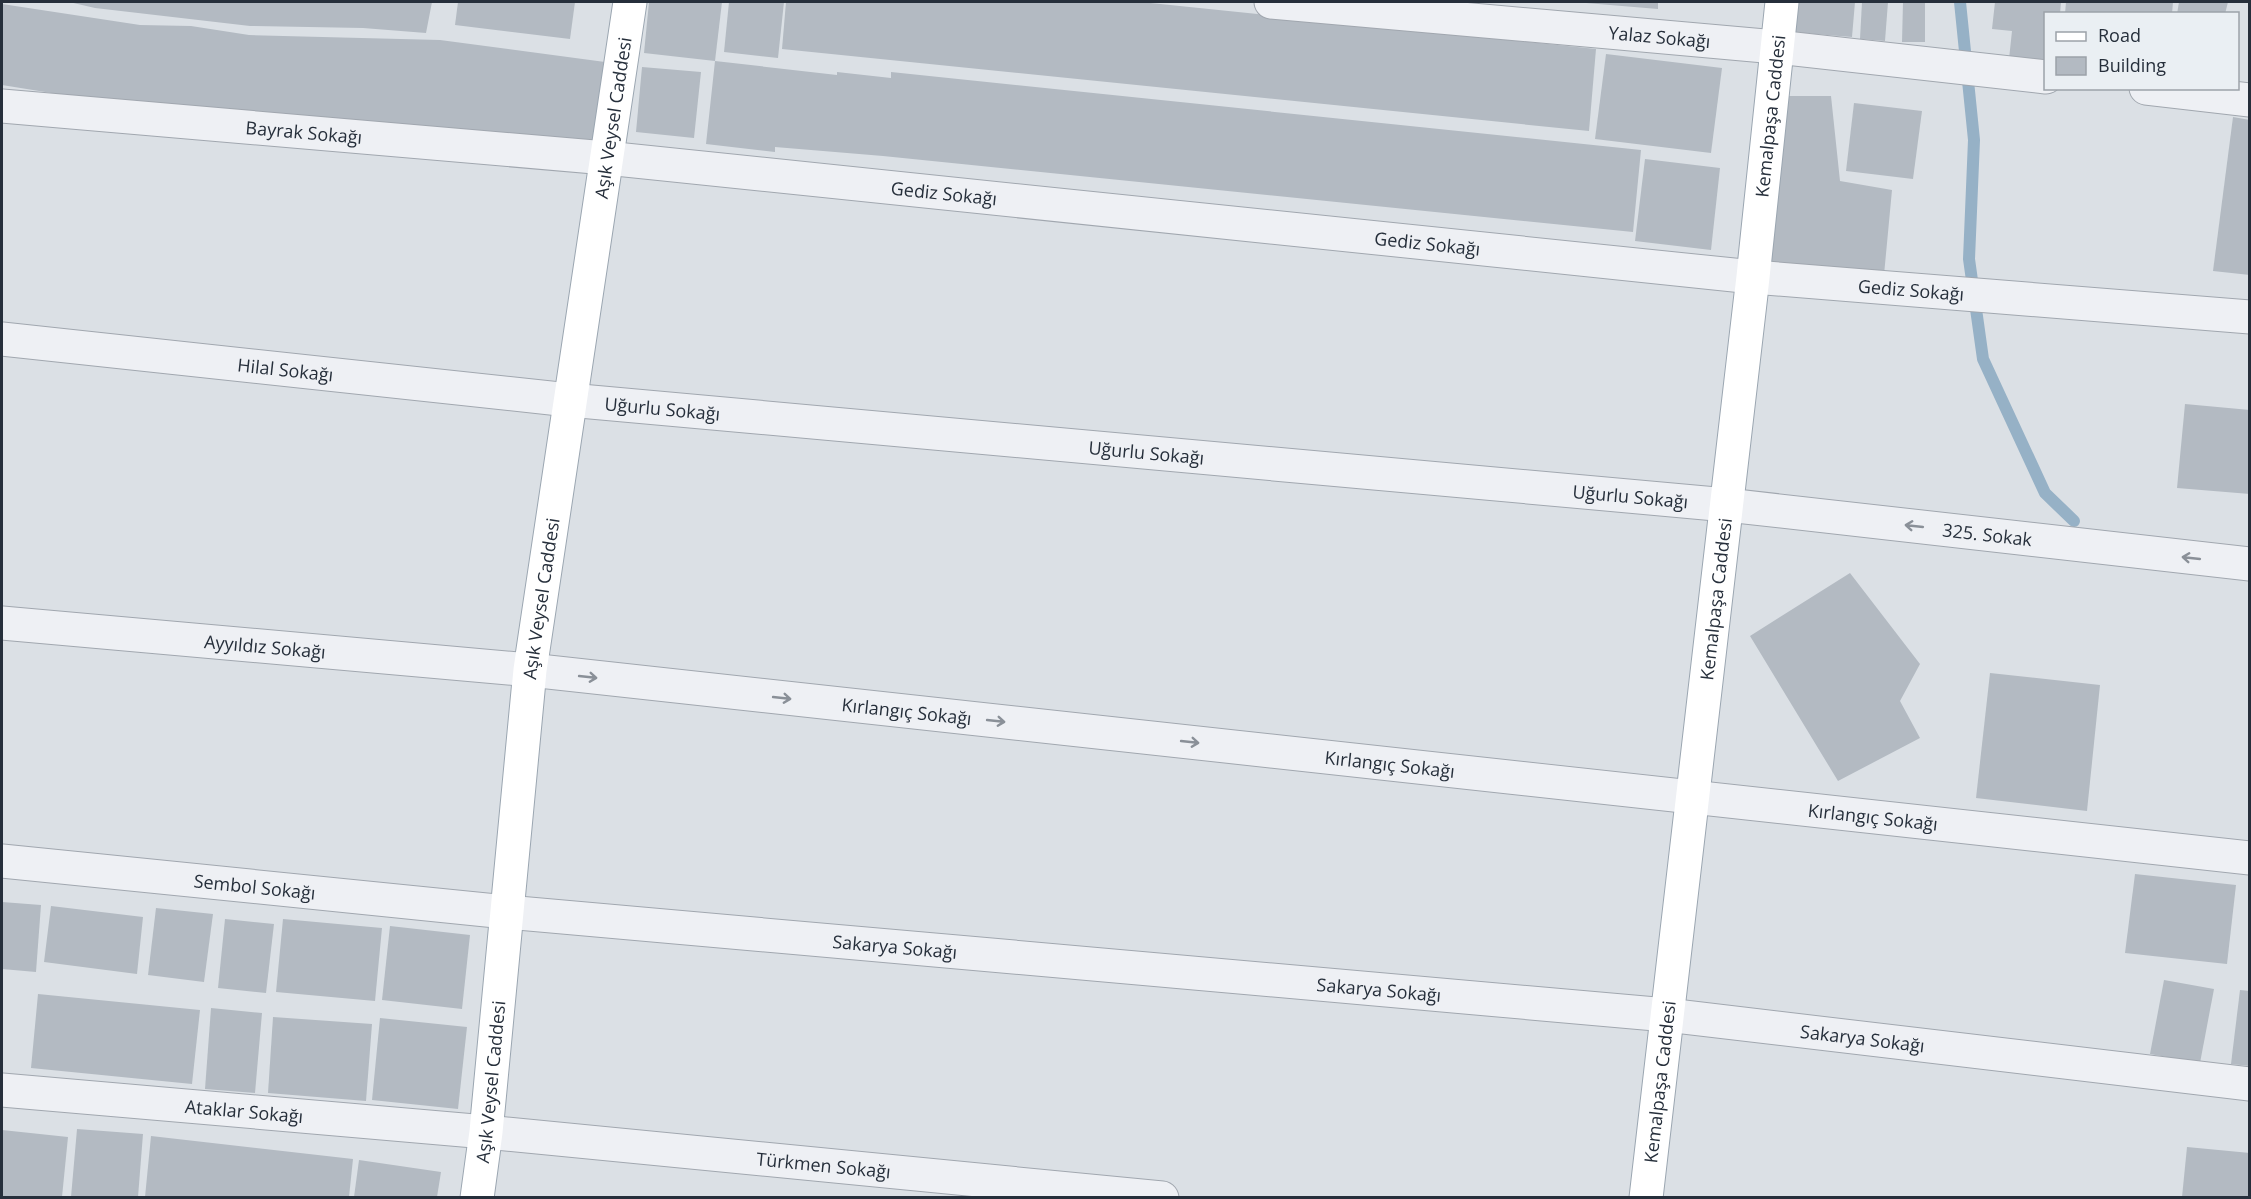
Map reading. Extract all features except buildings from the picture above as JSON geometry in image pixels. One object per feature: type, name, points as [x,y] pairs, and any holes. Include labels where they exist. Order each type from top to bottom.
[{"type":"main road","name":"Aşık Veysel Caddesi","points":[[477,1197],[486,1132],[530,670],[630,2]]},
{"type":"main road","name":"Kemalpaşa Caddesi","points":[[1646,1197],[1753,277],[1782,2]]},
{"type":"street","name":"Yalaz Sokağı","points":[[1271,2],[1776,47],[2044,77]]},
{"type":"street","points":[[2163,90],[2250,100]]},
{"type":"street","name":"Bayrak Sokağı","points":[[2,106],[606,158]]},
{"type":"street","name":"Gediz Sokağı","points":[[606,158],[1753,277],[2250,317]]},
{"type":"street","name":"Hilal Sokağı","points":[[2,339],[569,400]]},
{"type":"street","name":"Uğurlu Sokağı","points":[[569,400],[1726,505]]},
{"type":"street","name":"325. Sokak","points":[[1726,505],[2250,564]]},
{"type":"street","name":"Ayyıldız Sokağı","points":[[2,623],[530,670]]},
{"type":"street","name":"Kırlangıç Sokağı","points":[[530,670],[2250,858]]},
{"type":"street","name":"Sembol Sokağı","points":[[2,861],[506,912]]},
{"type":"street","name":"Sakarya Sokağı","points":[[506,912],[1667,1015],[2250,1084]]},
{"type":"street","name":"Ataklar Sokağı","points":[[2,1090],[486,1132]]},
{"type":"street","name":"Türkmen Sokağı","points":[[486,1132],[1162,1197]]},
{"type":"waterway","points":[[1960,2],[1974,140],[1969,259],[1983,359],[2045,493],[2074,521]]}]
